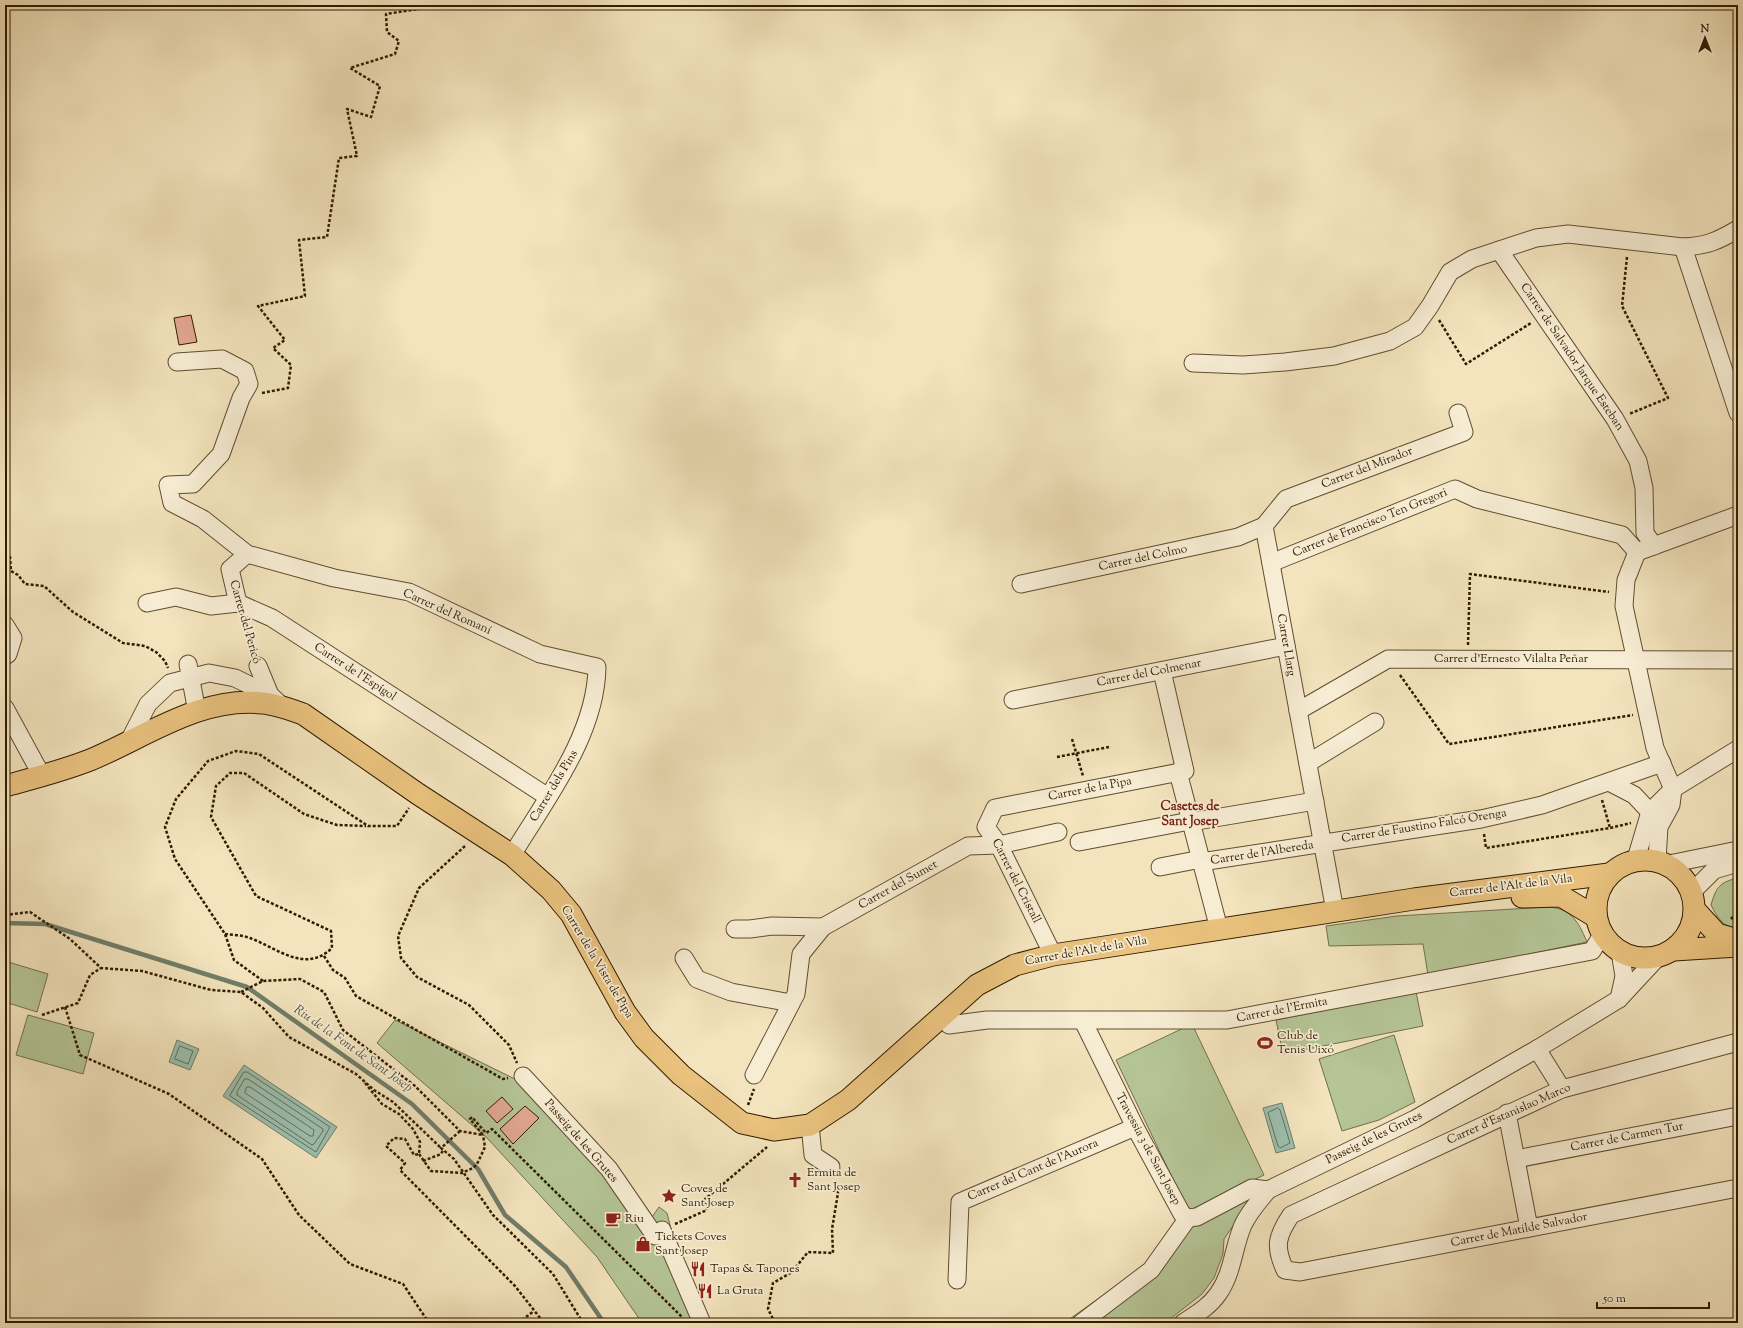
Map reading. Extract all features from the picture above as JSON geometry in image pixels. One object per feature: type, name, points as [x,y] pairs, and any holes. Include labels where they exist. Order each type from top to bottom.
[{"type":"main road","name":"Carrer de la Vista de Pipa","points":[[5,786],[42,776],[90,760],[129,741],[197,712],[219,705],[276,701],[303,714],[418,794],[512,855],[551,890],[571,914],[625,1012],[644,1038],[681,1075],[742,1122]]},
{"type":"main road","points":[[1738,940],[1717,934],[1694,901],[1683,876],[1654,861],[1609,874],[1598,893],[1599,926],[1620,952],[1637,958],[1666,953],[1738,946]]},
{"type":"main road","name":"Carrer de l'Alt de la Vila","points":[[742,1122],[774,1130],[810,1124],[848,1100],[977,986],[1015,965],[1053,955],[1335,911],[1414,899],[1609,874]]},
{"type":"main road","name":"Carrer de l'Alt de la Vila","points":[[1414,899],[1561,896],[1599,926]]},
{"type":"main road","points":[[1666,953],[1690,931],[1694,901]]},
{"type":"street","points":[[1193,363],[1244,365],[1334,356],[1390,342],[1415,327],[1430,306],[1450,272],[1472,259],[1536,238],[1568,234],[1683,247],[1701,246],[1719,240],[1738,228]]},
{"type":"street","points":[[1683,247],[1733,381],[1738,413]]},
{"type":"street","name":"Carrer de Salvador Jarque Esteban","points":[[1499,250],[1615,419],[1638,461],[1644,488],[1645,533],[1654,546]]},
{"type":"street","points":[[177,362],[222,359],[245,371],[249,384],[241,398],[221,454],[193,484],[168,485],[172,503],[203,519],[247,554]]},
{"type":"street","name":"Carrer del Mirador","points":[[1264,526],[1286,499],[1464,432],[1458,413]]},
{"type":"street","name":"Carrer de Francisco Ten Gregori","points":[[1271,563],[1455,489],[1477,499],[1622,535]]},
{"type":"street","points":[[1637,552],[1622,535],[1644,514]]},
{"type":"street","points":[[1654,861],[1659,827],[1671,805],[1673,789],[1655,748],[1635,660],[1624,606],[1626,580],[1637,552],[1738,514]]},
{"type":"street","name":"Carrer Llarg","points":[[1264,526],[1335,911]]},
{"type":"street","name":"Carrer del Colmo","points":[[1021,584],[1238,537],[1264,526]]},
{"type":"street","name":"Carrer del Pericó","points":[[238,603],[230,569],[247,554]]},
{"type":"street","name":"Carrer del Romaní","points":[[247,554],[334,578],[409,592],[540,654],[597,667]]},
{"type":"street","points":[[147,603],[176,597],[211,606],[238,603]]},
{"type":"street","name":"Carrer de l'Espígol","points":[[238,603],[272,618],[548,797]]},
{"type":"street","points":[[5,625],[13,638],[8,654],[5,656]]},
{"type":"street","name":"Carrer del Colmenar","points":[[1013,700],[1286,646]]},
{"type":"street","points":[[1298,711],[1388,658]]},
{"type":"street","name":"Carrer d'Ernesto Vilalta Peñar","points":[[1388,658],[1738,660]]},
{"type":"street","name":"Carrer del Pericó","points":[[258,666],[276,701]]},
{"type":"street","name":"Carrer dels Pins","points":[[512,855],[576,750],[597,688],[597,667]]},
{"type":"street","points":[[1162,671],[1191,821],[1219,929]]},
{"type":"street","name":"Carrer de la Vista de Pipa","points":[[129,741],[148,704],[170,683],[185,675],[209,673],[228,677],[276,701]]},
{"type":"street","points":[[185,675],[197,712]]},
{"type":"street","points":[[5,708],[42,776]]},
{"type":"street","points":[[1308,763],[1375,722]]},
{"type":"street","points":[[1649,818],[1673,789],[1738,749]]},
{"type":"street","name":"Carrer de Faustino Falcó Orenga","points":[[1322,843],[1481,819],[1542,805],[1662,763]]},
{"type":"street","name":"Carrer de la Pipa","points":[[995,808],[1181,772]]},
{"type":"street","points":[[1603,784],[1634,795],[1649,818],[1654,861]]},
{"type":"street","points":[[1079,842],[1191,821],[1315,801]]},
{"type":"street","name":"Carrer del Cristall","points":[[995,808],[986,827],[999,846],[1053,955]]},
{"type":"street","name":"Carrer del Sumet","points":[[754,1075],[796,994],[801,954],[823,927],[968,846],[999,846],[1058,832]]},
{"type":"street","name":"Carrer de l'Albereda","points":[[1160,867],[1322,843]]},
{"type":"street","points":[[1654,861],[1738,850]]},
{"type":"street","points":[[1694,901],[1714,870],[1738,863]]},
{"type":"street","points":[[735,929],[750,929],[772,926],[823,927]]},
{"type":"street","name":"Carrer de l'Ermita","points":[[949,1025],[987,1020],[1227,1020],[1592,951],[1599,926]]},
{"type":"street","points":[[1619,999],[1624,976],[1620,952]]},
{"type":"street","name":"Passeig de les Grutes","points":[[1183,1323],[1202,1310],[1218,1295],[1228,1277],[1243,1225],[1254,1206],[1268,1190],[1415,1119],[1537,1049],[1619,999],[1666,953]]},
{"type":"street","points":[[684,958],[697,979],[731,992],[791,1003]]},
{"type":"street","name":"Travessia 3 de Sant Josep","points":[[1083,1021],[1135,1126],[1182,1214],[1188,1218],[1197,1217],[1252,1188],[1268,1190]]},
{"type":"street","name":"Carrer d'Estanislao Marco","points":[[1300,1272],[1285,1270],[1278,1255],[1280,1232],[1291,1215],[1562,1088],[1738,1042]]},
{"type":"street","points":[[1537,1049],[1562,1088]]},
{"type":"street","name":"Passeig de les Grutes","points":[[523,1076],[609,1170],[655,1236],[662,1230]]},
{"type":"street","points":[[1507,1113],[1529,1228]]},
{"type":"street","name":"Carrer de Carmen Tur","points":[[1516,1158],[1738,1116]]},
{"type":"street","points":[[810,1124],[813,1155],[831,1167]]},
{"type":"street","name":"Carrer del Cant de l'Aurora","points":[[957,1280],[960,1202],[1135,1126]]},
{"type":"street","name":"Carrer de Matilde Salvador","points":[[1300,1272],[1738,1188]]},
{"type":"street","points":[[1081,1323],[1151,1270],[1188,1218]]},
{"type":"street","points":[[662,1230],[702,1323]]},
{"type":"path","points":[[241,398],[288,388],[291,365],[273,348],[285,340],[258,306],[304,296],[299,240],[327,237],[339,158],[357,156],[347,109],[371,117],[380,86],[350,68],[395,54],[399,41],[387,32],[386,14],[445,5]]},
{"type":"path","points":[[1615,419],[1668,398],[1622,306],[1628,240]]},
{"type":"path","points":[[1430,306],[1466,364],[1544,315]]},
{"type":"path","points":[[5,554],[10,557],[11,571],[18,575],[25,584],[44,586],[73,612],[123,643],[145,646],[156,652],[165,661],[185,675]]},
{"type":"path","points":[[1468,659],[1470,574],[1624,594]]},
{"type":"path","name":"Carrer del Pericó","points":[[238,603],[258,666]]},
{"type":"path","points":[[1388,658],[1449,744],[1647,713]]},
{"type":"path","points":[[1072,740],[1087,790]]},
{"type":"path","points":[[1057,757],[1110,747]]},
{"type":"path","points":[[263,981],[234,960],[225,934],[175,859],[165,827],[176,799],[208,761],[236,751],[259,754],[368,826]]},
{"type":"path","points":[[225,934],[248,937],[289,957],[313,960],[324,956],[332,948],[331,931],[256,896],[211,817],[216,786],[230,774],[244,774],[304,814],[337,825],[397,826],[418,794]]},
{"type":"path","points":[[1603,784],[1610,828]]},
{"type":"path","points":[[1481,819],[1486,848],[1610,828],[1649,818]]},
{"type":"path","points":[[324,956],[333,970],[345,978],[356,996],[503,1079],[523,1076],[509,1045],[469,1005],[417,977],[401,958],[398,936],[419,888],[479,834]]},
{"type":"path","points":[[5,915],[30,912],[70,939],[101,968]]},
{"type":"path","points":[[42,1015],[78,1003],[90,975],[101,968],[142,971],[211,990],[241,992],[263,981],[300,979],[324,992],[343,1030],[415,1086],[460,1131],[483,1135]]},
{"type":"path","points":[[241,992],[263,1008],[289,1037],[356,1074],[374,1090],[393,1102],[454,1159],[493,1215],[553,1274],[583,1323]]},
{"type":"path","points":[[65,1007],[80,1055],[169,1094],[262,1159],[299,1215],[350,1264],[403,1284],[429,1323]]},
{"type":"path","points":[[742,1122],[757,1082],[754,1075]]},
{"type":"path","points":[[363,1080],[370,1091],[382,1104],[400,1114],[413,1129],[420,1142],[419,1154],[431,1171],[463,1172],[473,1168],[483,1155],[485,1147],[483,1135],[470,1119],[472,1117],[486,1133],[492,1129],[682,1318]]},
{"type":"path","points":[[662,1230],[707,1210],[704,1200],[768,1146],[774,1130]]},
{"type":"path","points":[[423,1161],[441,1154],[442,1148],[460,1131]]},
{"type":"path","points":[[419,1154],[414,1155],[405,1139],[394,1138],[386,1146],[405,1163],[400,1170],[515,1286],[544,1323]]},
{"type":"path","points":[[775,1323],[768,1309],[773,1283],[792,1272],[808,1252],[833,1253],[832,1229],[838,1193],[831,1167]]},
{"type":"path","points":[[518,1323],[534,1311]]},
{"type":"shaded area","points":[[1738,878],[1738,928],[1733,928],[1724,924],[1718,918],[1711,905],[1720,886],[1727,881]]},
{"type":"shaded area","points":[[1547,907],[1562,910],[1573,917],[1587,942],[1428,975],[1423,944],[1329,946],[1326,926],[1397,916]]},
{"type":"shaded area","points":[[5,961],[48,974],[37,1012],[5,1002]]},
{"type":"shaded area","points":[[1416,992],[1423,1026],[1283,1054],[1276,1020]]},
{"type":"shaded area","points":[[28,1015],[94,1033],[83,1074],[16,1055]]},
{"type":"shaded area","points":[[395,1020],[523,1083],[647,1224],[659,1207],[667,1213],[671,1229],[709,1323],[642,1323],[597,1257],[487,1138],[377,1043]]},
{"type":"shaded area","points":[[1192,1024],[1264,1175],[1188,1211],[1116,1060]]},
{"type":"shaded area","points":[[1394,1035],[1415,1102],[1379,1120],[1342,1131],[1319,1059]]},
{"type":"shaded area","points":[[1255,1193],[1224,1239],[1223,1254],[1214,1278],[1202,1294],[1165,1323],[1064,1323],[1147,1264],[1178,1219]]},
{"type":"water","points":[[177,1040],[199,1049],[190,1070],[169,1062]]},
{"type":"water","points":[[244,1065],[337,1127],[316,1158],[223,1096]]},
{"type":"water","points":[[1282,1103],[1295,1148],[1276,1153],[1263,1108]]},
{"type":"building","points":[[191,315],[197,342],[179,345],[174,318]]},
{"type":"building","points":[[502,1097],[513,1109],[497,1123],[486,1111]]},
{"type":"building","points":[[525,1106],[539,1118],[513,1144],[500,1129]]},
{"type":"waterway","name":"Riu de la Font de Sant Josep","points":[[5,923],[45,924],[247,987],[412,1104],[478,1169],[505,1215],[566,1267],[604,1323]]},
{"type":"place","name":"Club de Tenis Uixó","points":[[1265,1043]]},
{"type":"place","name":"Ermita de Sant Josep","points":[[795,1180]]},
{"type":"place","name":"Coves de Sant Josep","points":[[669,1196]]},
{"type":"place","name":"Riu","points":[[613,1219]]},
{"type":"place","name":"Tickets Coves Sant Josep","points":[[643,1244]]},
{"type":"place","name":"Tapas & Tapones","points":[[698,1269]]},
{"type":"place","name":"La Gruta","points":[[705,1291]]},
{"type":"district","name":"Casetes de Sant Josep","points":[[1190,814]]}]
